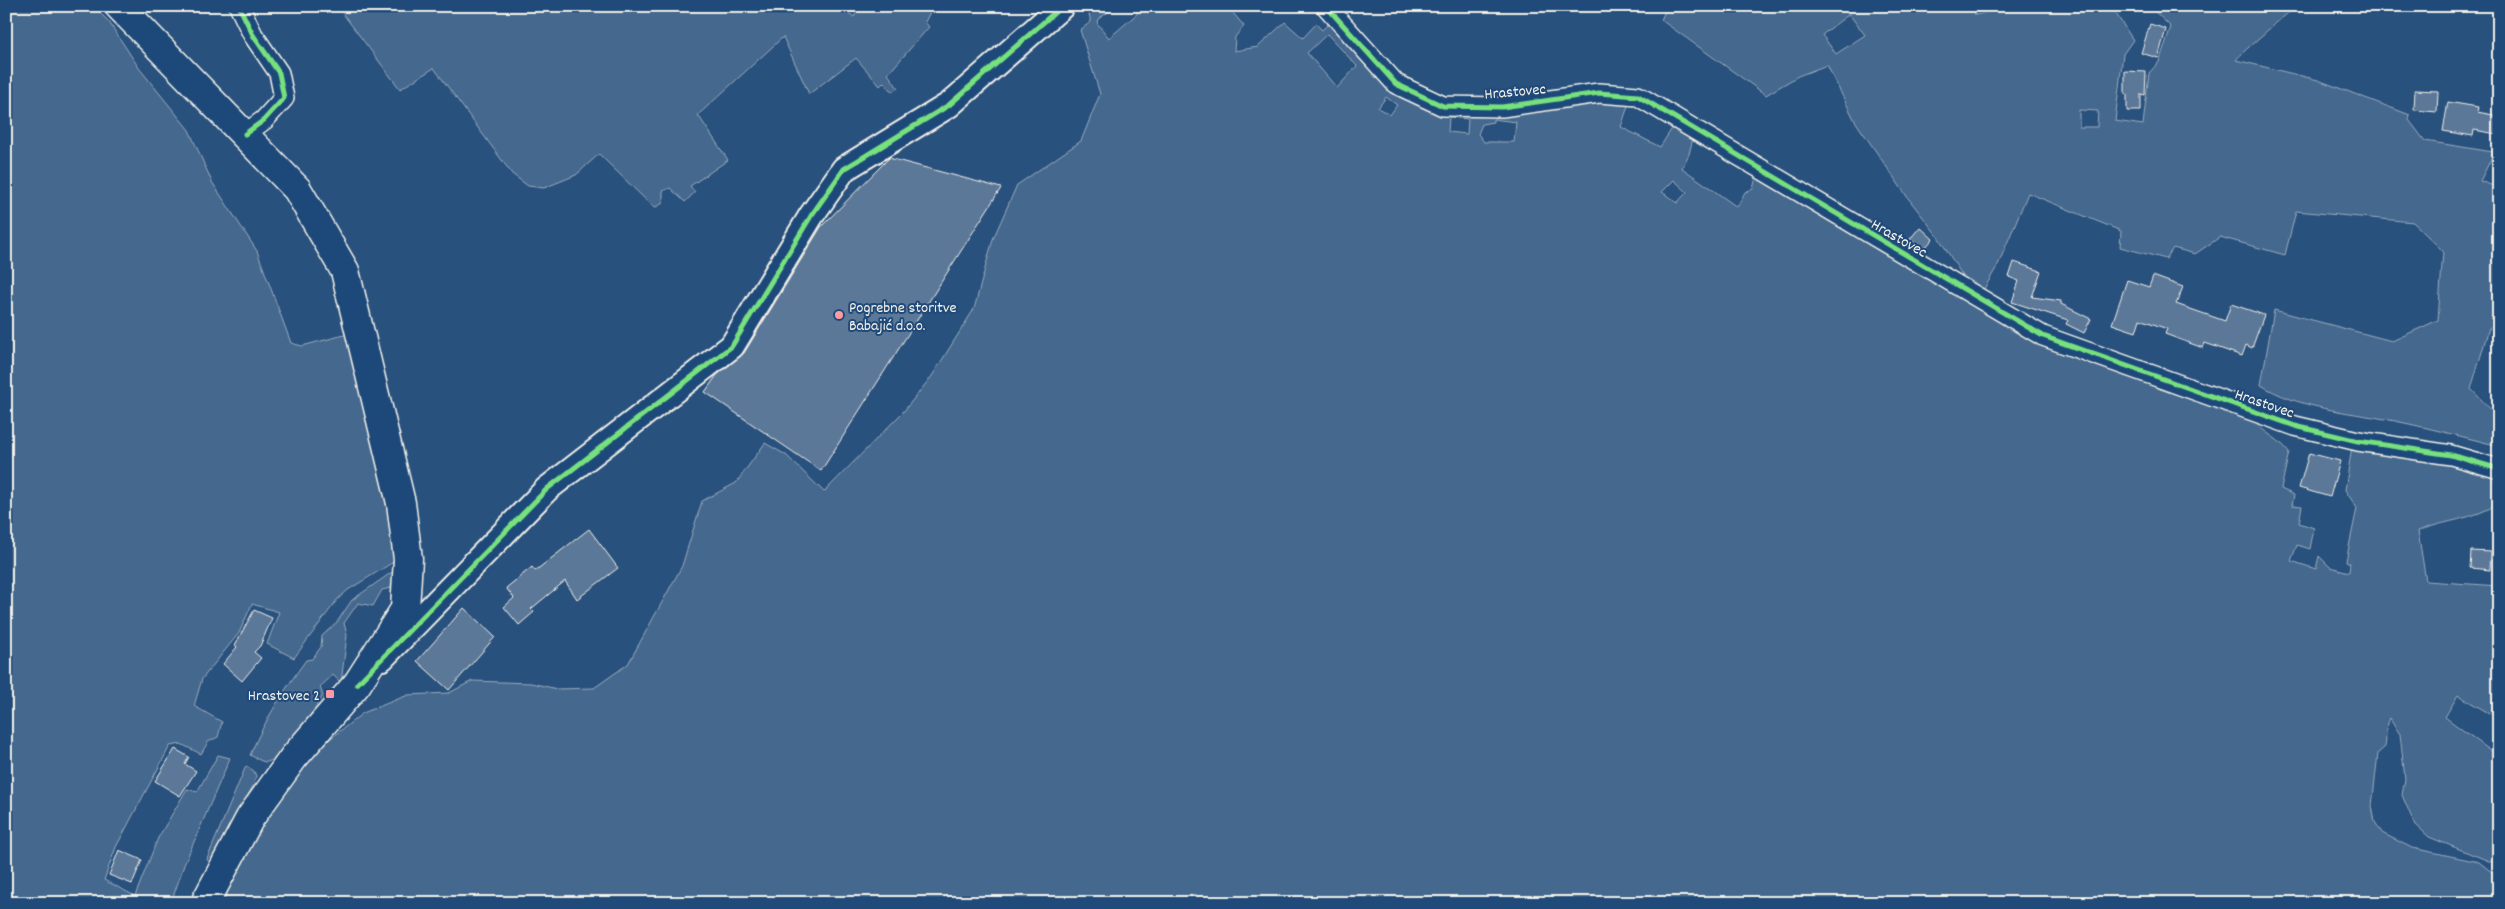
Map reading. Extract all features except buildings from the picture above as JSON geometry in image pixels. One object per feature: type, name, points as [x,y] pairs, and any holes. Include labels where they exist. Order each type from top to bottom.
[{"type":"main road","points":[[119,6],[297,189],[345,271],[401,503],[408,559],[405,608],[357,684],[294,757],[250,818],[205,903]]},
{"type":"street","points":[[239,6],[253,35],[279,73],[284,98],[264,120],[245,134]]},
{"type":"street","points":[[357,684],[547,489],[732,346],[811,216],[844,169],[949,105],[1062,6]]},
{"type":"street","name":"Hrastovec","points":[[1326,6],[1396,84],[1443,106],[1502,107],[1599,93],[1638,96],[2043,336],[2295,426],[2358,441],[2451,455],[2499,469]]},
{"type":"shaded area","points":[[6,6],[93,6],[109,22],[139,68],[189,130],[212,182],[257,251],[291,343],[302,346],[348,334],[392,495],[395,561],[348,590],[337,600],[294,658],[267,644],[279,612],[252,604],[239,633],[202,679],[194,706],[222,722],[218,737],[208,742],[201,754],[181,744],[170,746],[116,847],[104,880],[135,896],[158,838],[187,789],[197,792],[218,755],[230,758],[184,865],[171,903],[6,903]]},
{"type":"shaded area","points":[[337,6],[839,6],[854,17],[860,6],[933,6],[925,22],[929,27],[888,74],[898,88],[892,92],[884,82],[880,86],[856,58],[809,94],[783,37],[698,115],[728,160],[690,186],[695,192],[685,202],[670,188],[663,191],[663,203],[656,207],[650,204],[599,154],[576,175],[544,188],[528,186],[512,174],[434,68],[400,89]]},
{"type":"shaded area","points":[[1087,6],[1117,6],[1098,19],[1097,23],[1109,38],[1138,13],[1132,6],[1195,6],[1198,9],[1217,12],[1220,6],[1227,6],[1244,26],[1235,37],[1234,51],[1258,47],[1285,22],[1303,38],[1316,24],[1322,30],[1331,21],[1349,44],[1378,75],[1412,102],[1612,97],[1630,100],[1621,127],[1660,147],[1675,124],[1694,134],[1689,154],[1682,168],[1737,207],[1745,192],[1753,189],[1757,173],[1967,300],[2254,420],[2289,452],[2281,489],[2294,495],[2292,505],[2302,506],[2299,523],[2314,528],[2310,549],[2297,545],[2291,561],[2316,569],[2319,556],[2330,567],[2349,572],[2350,563],[2346,561],[2357,508],[2345,490],[2352,447],[2499,471],[2499,503],[2479,513],[2418,531],[2426,581],[2499,586],[2499,719],[2458,695],[2445,717],[2499,757],[2499,868],[2494,863],[2429,837],[2414,823],[2402,795],[2405,779],[2400,734],[2389,718],[2385,747],[2378,753],[2372,806],[2375,822],[2382,833],[2412,848],[2479,862],[2499,878],[2499,903],[213,903],[225,876],[307,757],[363,713],[408,695],[449,693],[472,681],[531,683],[557,689],[594,688],[628,664],[682,566],[702,501],[736,483],[765,443],[786,455],[824,492],[903,412],[932,376],[974,309],[993,239],[1017,185],[1081,141],[1100,94],[1080,30],[1091,22]],"holes":[[[1327,34],[1357,66],[1337,88],[1307,53]],[[1386,97],[1397,105],[1390,115],[1378,108]],[[1449,117],[1468,119],[1467,134],[1448,132]],[[1493,119],[1516,122],[1514,142],[1484,142],[1478,134],[1482,124],[1493,122]],[[1674,180],[1687,192],[1677,203],[1662,192]]]},
{"type":"shaded area","points":[[1667,6],[1973,6],[1975,15],[2011,6],[2111,6],[2133,40],[2123,54],[2115,121],[2143,125],[2149,73],[2159,62],[2171,27],[2149,6],[2298,6],[2286,14],[2236,60],[2318,80],[2410,115],[2409,120],[2425,141],[2493,152],[2480,181],[2499,188],[2499,329],[2489,328],[2471,389],[2499,418],[2499,446],[2409,424],[2318,407],[2289,398],[2261,385],[2274,310],[2392,341],[2438,320],[2443,251],[2413,222],[2296,211],[2285,255],[2220,237],[2195,254],[2173,248],[2166,259],[2120,247],[2121,231],[2028,193],[1998,265],[1981,294],[1974,294],[1937,235],[1908,198],[1855,121],[1827,65],[1798,76],[1766,95],[1661,20]],"holes":[[[1849,14],[1865,35],[1836,54],[1822,35]],[[2079,110],[2098,111],[2097,127],[2079,127]]]},
{"type":"shaded area","points":[[395,570],[391,588],[382,590],[373,606],[358,603],[344,623],[347,635],[341,683],[333,675],[320,687],[323,696],[297,735],[280,754],[272,760],[265,762],[250,755],[275,706],[290,683],[306,660],[312,659],[321,647],[322,636],[337,622],[352,600]]},
{"type":"shaded area","points":[[246,766],[254,771],[256,776],[253,786],[210,864],[207,859]]},
{"type":"cycle path","points":[[239,6],[253,35],[279,73],[284,98],[264,120],[245,134]]},
{"type":"cycle path","points":[[357,684],[547,489],[732,346],[811,216],[844,169],[949,105],[1062,6]]},
{"type":"cycle path","points":[[1326,6],[1396,84],[1443,106],[1502,107],[1599,93],[1638,96],[2043,336],[2295,426],[2358,441],[2451,455],[2499,469]]},
{"type":"place","name":"Pogrebne storitve Babajić d.o.o.","points":[[839,315]]},
{"type":"place","name":"Hrastovec 2","points":[[330,694]]}]
